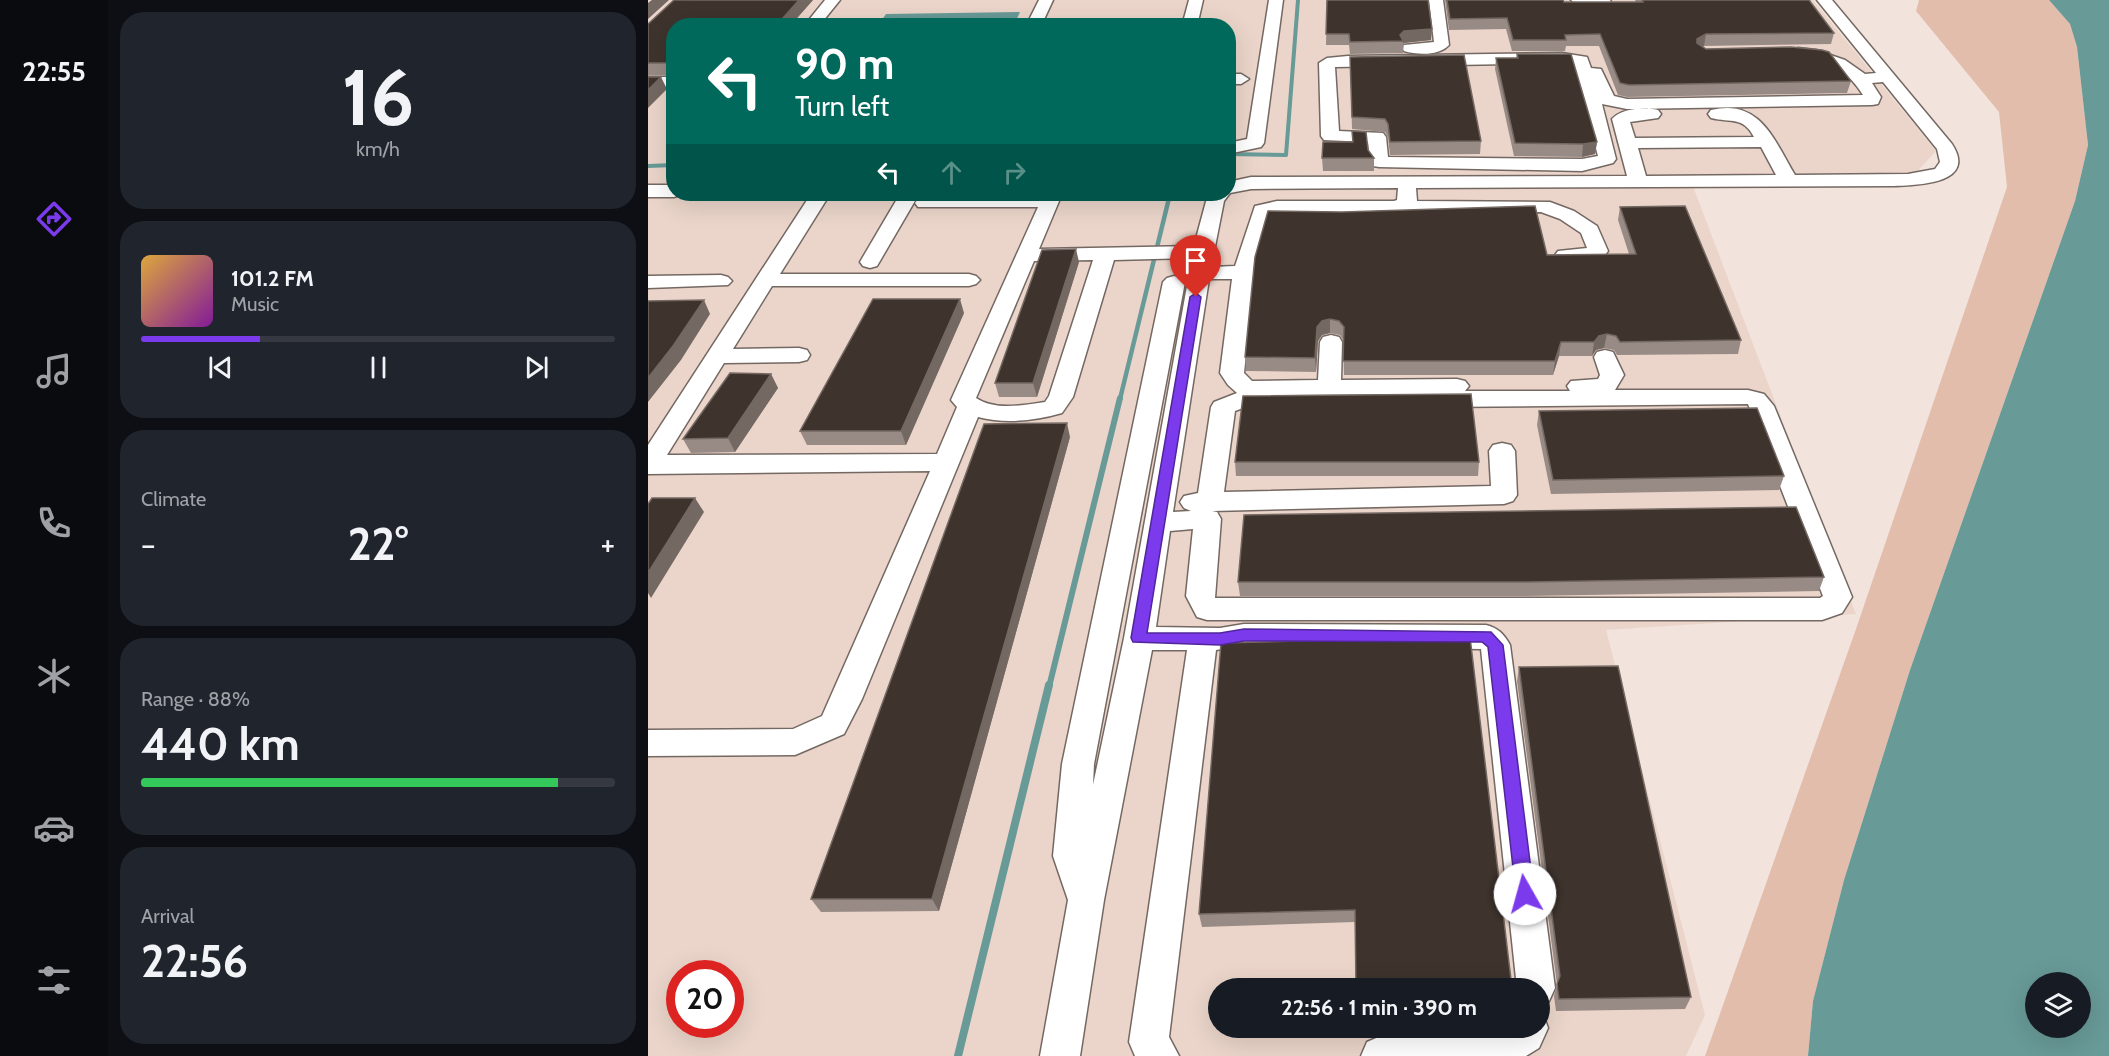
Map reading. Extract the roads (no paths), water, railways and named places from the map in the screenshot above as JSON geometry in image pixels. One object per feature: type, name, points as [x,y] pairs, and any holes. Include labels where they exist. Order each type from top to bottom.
[{"type":"street","points":[[818,18],[833,0]]},
{"type":"street","points":[[1037,18],[1046,0]]},
{"type":"street","points":[[1191,18],[1196,0]]},
{"type":"street","points":[[1236,147],[1255,142],[1276,0]]},
{"type":"street","points":[[1338,47],[1427,49],[1441,45],[1436,0]]},
{"type":"street","points":[[1578,0],[1604,2],[1603,0]]},
{"type":"street","points":[[1775,0],[1802,0]]},
{"type":"street","points":[[1236,186],[1251,183],[1407,183],[1495,174],[1582,165],[1607,159],[1581,60],[1562,58],[1360,60],[1327,63],[1330,136],[1377,136],[1378,162],[1495,174],[1784,173],[1932,178],[1946,170],[1949,163],[1946,148],[1824,0]]},
{"type":"street","points":[[1511,53],[1565,53],[1577,49],[1576,46]]},
{"type":"street","points":[[1590,61],[1607,100],[1627,104],[1872,100],[1873,97],[1861,80],[1836,60],[1813,53],[1784,52]]},
{"type":"street","points":[[1861,80],[1887,77]]},
{"type":"street","points":[[648,82],[666,82]]},
{"type":"street","points":[[1636,174],[1621,119],[1633,115],[1656,113],[1743,116],[1756,124],[1784,173]]},
{"type":"street","points":[[1624,136],[1762,135]]},
{"type":"street","points":[[1396,207],[1407,203],[1407,183]]},
{"type":"street","points":[[648,191],[666,191]]},
{"type":"street","points":[[648,464],[816,201]]},
{"type":"street","points":[[870,262],[915,201]]},
{"type":"street","points":[[1049,201],[963,399],[970,406],[983,412],[1036,411],[1053,408],[1061,397],[1115,254]]},
{"type":"street","points":[[1086,900],[1070,856],[1078,764],[1189,265],[1214,201]]},
{"type":"street","points":[[1565,255],[1583,255],[1598,251],[1590,230],[1567,215],[1544,206],[1277,207],[1262,210],[1254,228],[1249,260],[1244,270],[1232,373],[1236,380],[1246,388],[1606,386],[1612,375],[1605,357]]},
{"type":"street","points":[[1026,255],[1115,254],[1233,273],[1244,270]]},
{"type":"street","points":[[1060,1056],[1086,900],[1139,638],[1159,513],[1189,265]]},
{"type":"street","points":[[765,280],[969,280]]},
{"type":"street","points":[[648,282],[721,281]]},
{"type":"street","points":[[1329,387],[1331,342]]},
{"type":"street","points":[[717,356],[799,355]]},
{"type":"street","points":[[1159,513],[1208,519],[1200,596],[1207,609],[1822,609],[1832,605],[1838,597],[1762,406],[1756,399],[1748,397],[1239,400],[1222,407],[1210,501]]},
{"type":"street","points":[[648,743],[795,742],[832,725],[846,699],[970,406]]},
{"type":"street","points":[[1159,513],[1210,501],[1504,495],[1502,451]]},
{"type":"street","points":[[648,464],[946,462]]},
{"type":"street","points":[[1139,638],[1203,639],[1244,635],[1486,636],[1495,645],[1535,978]]},
{"type":"street","points":[[1159,1056],[1149,1042],[1203,639]]},
{"type":"street","points":[[1381,1056],[1504,1047],[1519,1038]]},
{"type":"water","points":[[2049,0],[2109,0],[2109,1056],[1808,1056],[1813,1001],[1844,880],[1910,670],[2075,201],[2088,145],[2077,47],[2070,24]]},
{"type":"water","points":[[1020,12],[1017,18],[883,18],[886,14]]},
{"type":"waterway","points":[[1236,154],[1286,155],[1298,0]]},
{"type":"waterway","points":[[648,166],[666,165]]},
{"type":"waterway","points":[[1120,399],[1168,201]]},
{"type":"waterway","points":[[1049,687],[1120,398]]},
{"type":"waterway","points":[[958,1056],[1049,685]]}]
